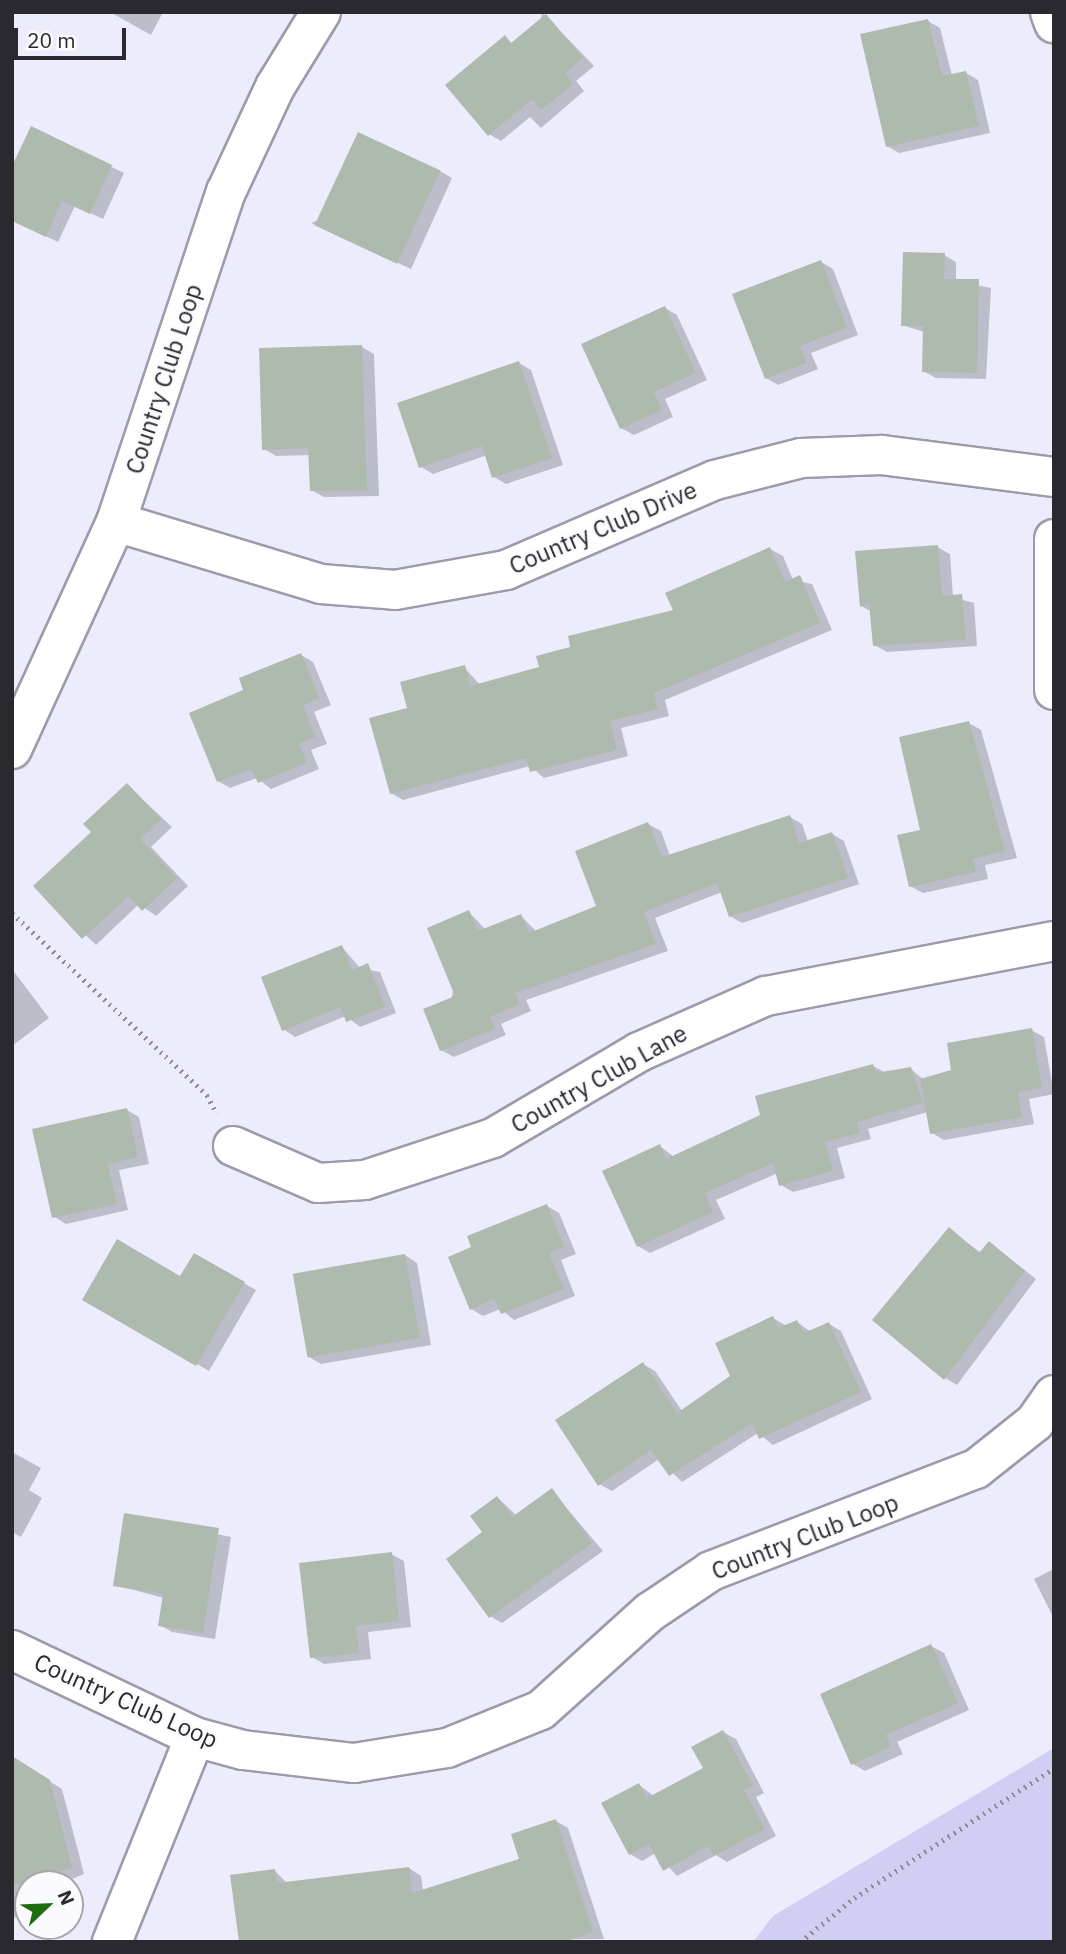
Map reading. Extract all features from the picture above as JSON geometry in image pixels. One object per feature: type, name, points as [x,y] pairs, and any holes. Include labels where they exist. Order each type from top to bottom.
[{"type":"street","name":"Country Club Loop","points":[[12,749],[116,522],[226,192],[275,88],[320,12]]},
{"type":"street","points":[[1050,12],[1054,23]]},
{"type":"street","name":"Country Club Drive","points":[[116,522],[309,581],[395,590],[506,570],[715,480],[801,458],[881,456],[1054,477]]},
{"type":"street","points":[[1054,539],[1054,690]]},
{"type":"street","name":"Country Club Lane","points":[[233,1146],[318,1183],[365,1180],[493,1138],[639,1052],[766,996],[1054,941]]},
{"type":"street","name":"Country Club Loop","points":[[12,1650],[195,1737],[243,1750],[354,1763],[481,1738],[567,1691],[680,1589],[743,1556],[976,1469],[1035,1422],[1054,1395]]},
{"type":"street","points":[[112,1942],[195,1737]]},
{"type":"path","points":[[12,913],[207,1095],[233,1146]]},
{"type":"path","points":[[800,1942],[854,1898],[1054,1768]]},
{"type":"shaded area","points":[[1054,1748],[1054,1942],[753,1942],[773,1916]]},
{"type":"building","points":[[546,14],[583,58],[565,73],[573,84],[541,110],[532,99],[488,136],[445,85],[505,35],[511,43]]},
{"type":"building","points":[[928,19],[942,76],[966,71],[979,126],[886,147],[860,34]]},
{"type":"building","points":[[31,126],[112,165],[90,214],[62,201],[46,237],[12,221],[12,166]]},
{"type":"building","points":[[358,132],[440,170],[397,264],[314,225]]},
{"type":"building","points":[[903,252],[945,253],[944,279],[979,279],[977,373],[922,372],[923,326],[901,326]]},
{"type":"building","points":[[821,260],[847,328],[800,346],[806,363],[765,379],[732,294]]},
{"type":"building","points":[[665,306],[696,373],[654,392],[662,410],[620,429],[581,344]]},
{"type":"building","points":[[362,345],[367,490],[310,491],[308,448],[262,450],[259,348]]},
{"type":"building","points":[[519,361],[552,458],[492,478],[482,446],[419,468],[397,403]]},
{"type":"building","points":[[938,545],[942,596],[962,594],[966,640],[873,646],[869,603],[860,607],[855,551]]},
{"type":"building","points":[[770,547],[785,582],[800,575],[820,623],[654,693],[658,709],[610,721],[617,750],[530,772],[526,758],[390,794],[369,718],[407,708],[400,682],[465,665],[470,686],[539,667],[536,656],[570,647],[568,636],[673,610],[665,593]]},
{"type":"building","points":[[301,653],[319,698],[303,705],[315,737],[299,743],[307,763],[258,783],[251,769],[217,782],[189,713],[243,690],[239,678]]},
{"type":"building","points":[[969,721],[1005,851],[973,859],[976,872],[909,887],[897,835],[920,830],[899,737]]},
{"type":"building","points":[[127,783],[161,819],[140,839],[177,878],[142,911],[129,896],[82,939],[33,886],[91,832],[83,824]]},
{"type":"building","points":[[790,815],[799,843],[832,832],[848,878],[729,917],[717,883],[644,912],[656,944],[515,993],[520,1004],[490,1017],[495,1029],[440,1051],[423,1009],[455,996],[427,928],[469,910],[478,931],[521,914],[529,933],[596,906],[575,851],[648,822],[662,857]]},
{"type":"building","points":[[342,945],[352,970],[368,963],[385,1007],[346,1022],[341,1007],[282,1031],[261,977]]},
{"type":"building","points":[[1032,1028],[1042,1088],[1018,1092],[1022,1117],[930,1134],[920,1079],[951,1070],[947,1043]]},
{"type":"building","points":[[873,1064],[876,1073],[911,1067],[923,1103],[857,1122],[859,1133],[825,1142],[833,1171],[779,1186],[773,1163],[705,1193],[713,1212],[637,1247],[602,1171],[660,1144],[666,1159],[760,1115],[755,1096]]},
{"type":"building","points":[[127,1108],[138,1157],[108,1164],[117,1204],[52,1218],[32,1129]]},
{"type":"building","points":[[547,1204],[564,1247],[549,1253],[564,1289],[501,1314],[494,1299],[470,1310],[448,1257],[471,1247],[467,1236]]},
{"type":"building","points":[[949,1227],[979,1253],[989,1241],[1025,1271],[944,1380],[872,1320]]},
{"type":"building","points":[[117,1239],[180,1276],[194,1253],[245,1282],[196,1366],[82,1300]]},
{"type":"building","points":[[405,1254],[420,1338],[307,1358],[293,1274]]},
{"type":"building","points":[[773,1316],[778,1328],[797,1320],[804,1333],[829,1322],[861,1392],[759,1439],[752,1423],[669,1476],[651,1450],[598,1486],[555,1420],[643,1362],[677,1413],[730,1376],[715,1343]]},
{"type":"building","points":[[552,1488],[592,1543],[489,1618],[446,1559],[482,1532],[470,1516],[497,1496],[512,1517]]},
{"type":"building","points":[[124,1513],[219,1528],[203,1633],[158,1626],[163,1594],[113,1586]]},
{"type":"building","points":[[392,1552],[399,1621],[356,1626],[359,1653],[310,1658],[299,1563]]},
{"type":"building","points":[[931,1644],[958,1703],[886,1735],[891,1747],[851,1765],[820,1694]]},
{"type":"building","points":[[723,1730],[753,1786],[744,1790],[765,1829],[714,1856],[708,1846],[663,1871],[649,1844],[629,1855],[601,1803],[639,1783],[647,1798],[703,1768],[691,1747]]},
{"type":"building","points":[[12,1756],[50,1780],[72,1868],[14,1870],[12,1884]]},
{"type":"building","points":[[556,1819],[593,1932],[564,1942],[239,1942],[230,1875],[275,1869],[277,1883],[409,1867],[412,1893],[519,1859],[511,1834]]}]
